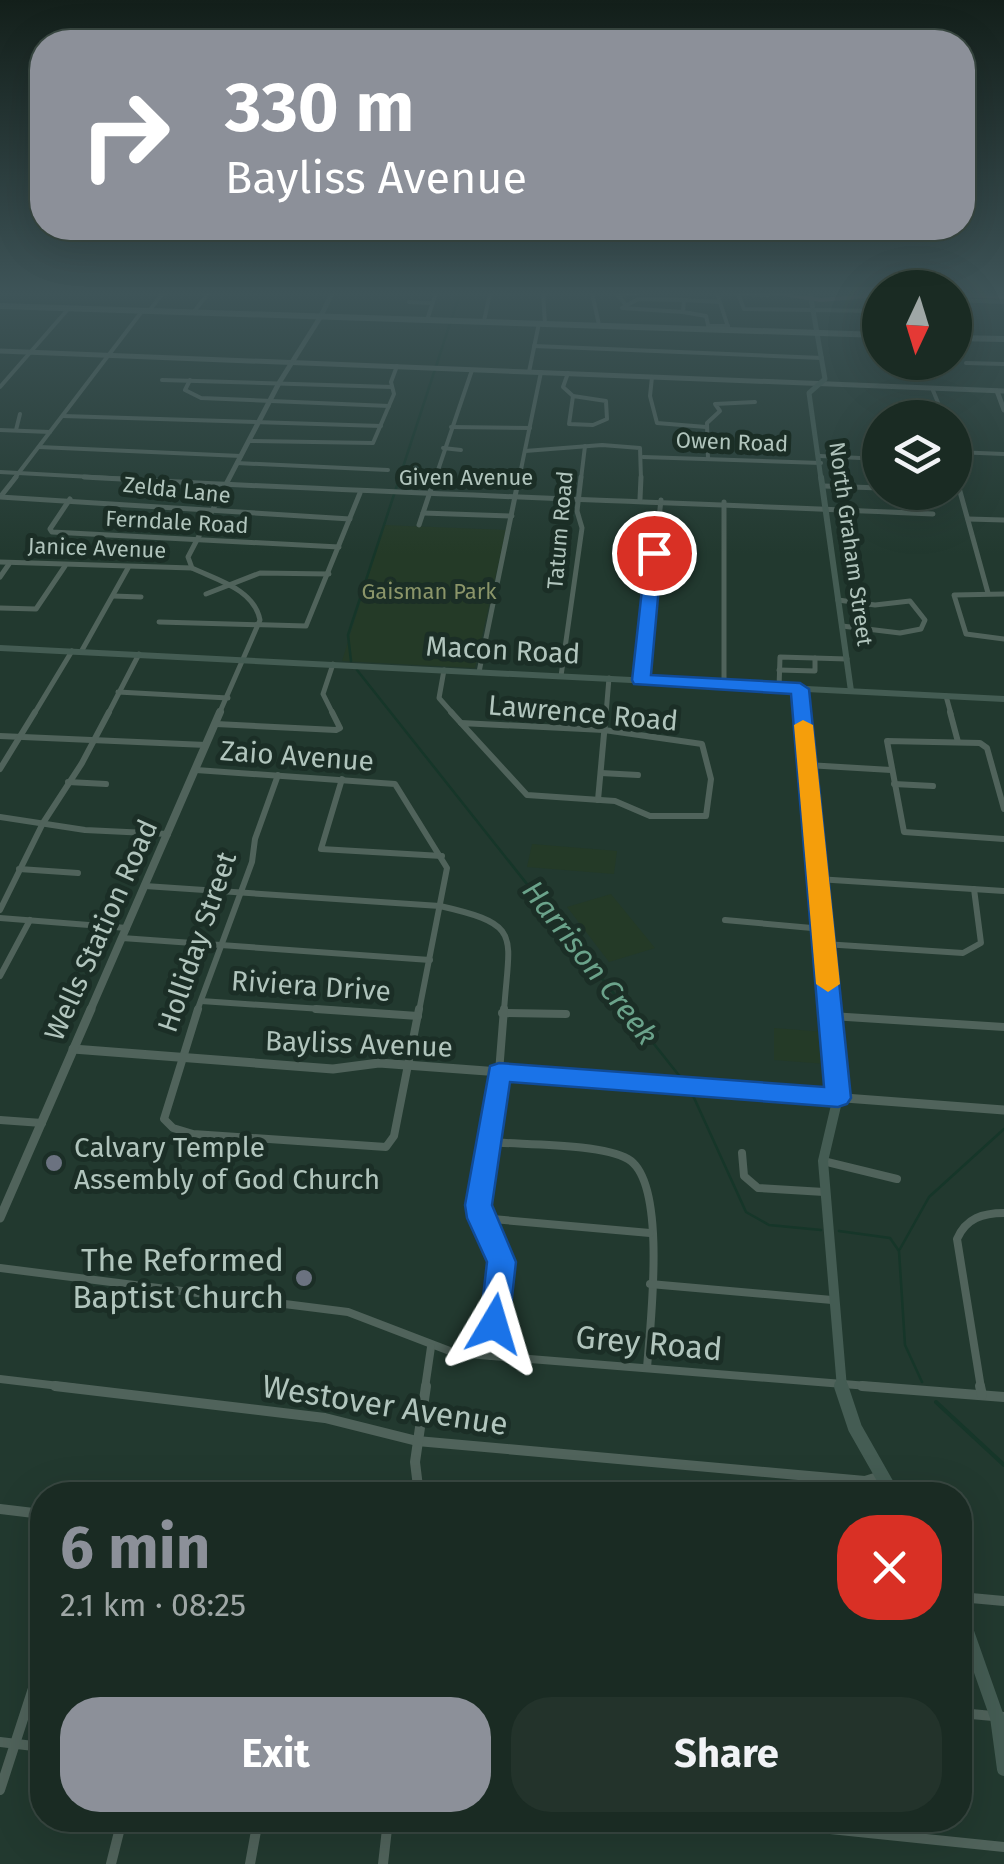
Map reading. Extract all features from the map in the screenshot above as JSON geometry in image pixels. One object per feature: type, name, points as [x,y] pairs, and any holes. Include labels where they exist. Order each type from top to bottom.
[{"type":"main road","name":"North Graham Street","points":[[824,380],[809,393],[828,506],[851,692]]},
{"type":"main road","name":"Macon Road","points":[[1,650],[1004,699]]},
{"type":"main road","points":[[802,710],[812,695],[838,685],[849,674]]},
{"type":"main road","points":[[800,689],[838,1098],[824,1161],[824,1192],[840,1384],[852,1424],[886,1482]]},
{"type":"main road","points":[[972,1644],[1000,1717],[1004,1769]]},
{"type":"street","points":[[0,497],[91,380]]},
{"type":"street","points":[[162,380],[392,388]]},
{"type":"street","points":[[190,380],[185,390],[201,398],[389,406]]},
{"type":"street","points":[[258,626],[256,604],[192,568],[187,560],[282,380]]},
{"type":"street","points":[[249,441],[370,444],[389,406],[394,380]]},
{"type":"street","points":[[419,525],[469,380]]},
{"type":"street","points":[[479,672],[539,380]]},
{"type":"street","points":[[568,380],[563,388],[573,396],[609,403],[608,417],[593,425],[569,422],[573,396]]},
{"type":"street","points":[[652,380],[650,396],[656,407],[656,423],[706,427]]},
{"type":"street","points":[[737,380],[1000,391],[1004,410]]},
{"type":"street","points":[[932,388],[937,400]]},
{"type":"street","points":[[708,459],[706,427],[720,412],[715,403],[754,402]]},
{"type":"street","points":[[16,430],[20,414]]},
{"type":"street","points":[[63,416],[381,426]]},
{"type":"street","points":[[451,427],[530,428]]},
{"type":"street","points":[[0,430],[51,432]]},
{"type":"street","name":"Tatum Road","points":[[561,676],[582,526],[576,510],[585,446]]},
{"type":"street","points":[[40,447],[241,456]]},
{"type":"street","name":"Owen Road","points":[[525,451],[638,447],[643,457],[862,459]]},
{"type":"street","points":[[443,448],[461,450]]},
{"type":"street","points":[[972,453],[1004,454]]},
{"type":"street","points":[[640,499],[643,457]]},
{"type":"street","points":[[237,463],[388,470]]},
{"type":"street","name":"Given Avenue","points":[[0,472],[128,476],[224,487],[400,495],[578,496],[933,514]]},
{"type":"street","points":[[824,486],[862,487]]},
{"type":"street","points":[[159,622],[306,626],[360,493]]},
{"type":"street","name":"Zelda Lane","points":[[0,497],[350,519]]},
{"type":"street","name":"Ferndale Road","points":[[70,499],[50,528],[52,532],[339,547]]},
{"type":"street","points":[[641,680],[661,500]]},
{"type":"street","points":[[724,502],[724,685]]},
{"type":"street","points":[[965,510],[988,593]]},
{"type":"street","points":[[423,513],[512,516]]},
{"type":"street","points":[[968,519],[1004,520]]},
{"type":"street","name":"Janice Avenue","points":[[0,562],[192,568]]},
{"type":"street","points":[[0,577],[10,563]]},
{"type":"street","points":[[0,608],[36,610],[66,565]]},
{"type":"street","points":[[0,769],[128,568]]},
{"type":"street","points":[[206,594],[268,572],[329,574]]},
{"type":"street","points":[[1004,594],[954,595],[964,631],[971,637],[1004,639]]},
{"type":"street","points":[[112,596],[142,597]]},
{"type":"street","points":[[838,600],[873,605],[907,601],[916,605],[925,620],[921,629],[910,633],[842,626]]},
{"type":"street","name":"Wells Station Road","points":[[0,1218],[258,626]]},
{"type":"street","points":[[0,910],[43,823],[95,738],[138,654]]},
{"type":"street","points":[[778,688],[780,657],[847,659]]},
{"type":"street","points":[[778,670],[815,671],[816,658]]},
{"type":"street","points":[[216,724],[340,728],[323,694],[333,664]]},
{"type":"street","points":[[444,670],[439,698],[527,795],[598,800],[609,678]]},
{"type":"street","points":[[118,692],[228,698]]},
{"type":"street","points":[[946,696],[958,742]]},
{"type":"street","name":"Lawrence Road","points":[[461,723],[604,730],[702,744],[707,748],[710,776],[706,816],[650,816],[615,801],[598,800]]},
{"type":"street","points":[[0,736],[207,745]]},
{"type":"street","points":[[1004,809],[987,748],[980,743],[898,739],[886,742],[904,832],[1004,840]]},
{"type":"street","points":[[807,765],[891,770]]},
{"type":"street","name":"Zaio Avenue","points":[[196,770],[395,784],[443,856]]},
{"type":"street","points":[[600,772],[638,775]]},
{"type":"street","name":"Holliday Street","points":[[278,775],[256,835],[252,862],[180,1058],[164,1112],[168,1124],[193,1134],[386,1147],[394,1136],[408,1065]]},
{"type":"street","points":[[342,779],[321,849],[443,856],[447,868],[408,1065]]},
{"type":"street","points":[[67,782],[106,784]]},
{"type":"street","points":[[894,784],[932,786]]},
{"type":"street","points":[[0,817],[168,834]]},
{"type":"street","points":[[19,869],[78,873]]},
{"type":"street","points":[[817,879],[1004,891]]},
{"type":"street","points":[[145,886],[440,906],[484,916],[502,927],[509,939],[499,1072],[478,1205],[480,1218],[498,1247],[502,1262],[490,1356]]},
{"type":"street","points":[[824,944],[975,950],[981,942],[981,929],[974,889]]},
{"type":"street","points":[[0,918],[126,928]]},
{"type":"street","points":[[0,976],[30,920]]},
{"type":"street","points":[[724,920],[823,929]]},
{"type":"street","points":[[122,938],[430,960]]},
{"type":"street","name":"Riviera Drive","points":[[201,1001],[418,1016]]},
{"type":"street","points":[[502,1013],[566,1014]]},
{"type":"street","points":[[830,1016],[1004,1027]]},
{"type":"street","name":"Bayliss Avenue","points":[[72,1050],[333,1069],[379,1063],[1004,1110]]},
{"type":"street","points":[[0,1120],[42,1123]]},
{"type":"street","points":[[490,1142],[604,1151],[619,1154],[637,1165],[650,1196],[648,1368]]},
{"type":"street","points":[[742,1152],[744,1176],[758,1188],[824,1192]]},
{"type":"street","points":[[824,1161],[897,1179]]},
{"type":"street","points":[[982,1395],[957,1240],[960,1227],[975,1217],[1004,1212]]},
{"type":"street","points":[[480,1218],[650,1233]]},
{"type":"street","name":"Grey Road","points":[[0,1268],[348,1312],[431,1347],[490,1356],[1004,1397]]},
{"type":"street","points":[[650,1284],[832,1300]]},
{"type":"street","points":[[419,1482],[417,1441],[431,1347]]},
{"type":"street","name":"Westover Avenue","points":[[0,1379],[325,1418],[417,1441],[865,1481],[882,1476]]},
{"type":"street","points":[[0,1509],[30,1513]]},
{"type":"street","points":[[972,1598],[1004,1601]]},
{"type":"street","points":[[0,1790],[30,1695]]},
{"type":"street","points":[[972,1714],[1000,1717]]},
{"type":"street","points":[[0,1742],[30,1746]]},
{"type":"street","points":[[110,1864],[119,1832]]},
{"type":"street","points":[[250,1864],[256,1832]]},
{"type":"street","points":[[384,1864],[387,1832]]},
{"type":"street","points":[[854,1832],[1004,1848]]},
{"type":"green space","name":"Gaisman Park","points":[[384,525],[506,530],[475,668],[342,661]]},
{"type":"green space","points":[[532,844],[617,851],[614,874],[527,867]]},
{"type":"green space","points":[[611,894],[655,948],[609,962],[567,907]]},
{"type":"green space","points":[[774,1028],[825,1032],[827,1064],[774,1060]]},
{"type":"waterway","name":"Harrison Creek","points":[[351,661],[348,635],[432,380]]},
{"type":"waterway","name":"Harrison Creek","points":[[357,670],[685,1083]]},
{"type":"waterway","name":"Harrison Creek","points":[[690,1089],[746,1212],[769,1225],[821,1230]]},
{"type":"waterway","points":[[900,1249],[929,1197],[1004,1129]]},
{"type":"waterway","name":"Harrison Creek","points":[[839,1231],[890,1238],[899,1251],[905,1345],[922,1382]]},
{"type":"waterway","name":"Harrison Creek","points":[[936,1402],[1004,1465]]},
{"type":"slow traffic","points":[[803,725],[828,984]]},
{"type":"place","name":"Calvary Temple Assembly of God Church","points":[[54,1163]]},
{"type":"place","name":"The Reformed Baptist Church","points":[[304,1278]]},
{"type":"route","points":[[494,1324],[502,1262],[498,1247],[480,1218],[478,1205],[499,1072],[838,1098],[800,689],[641,680],[654,553]]}]
